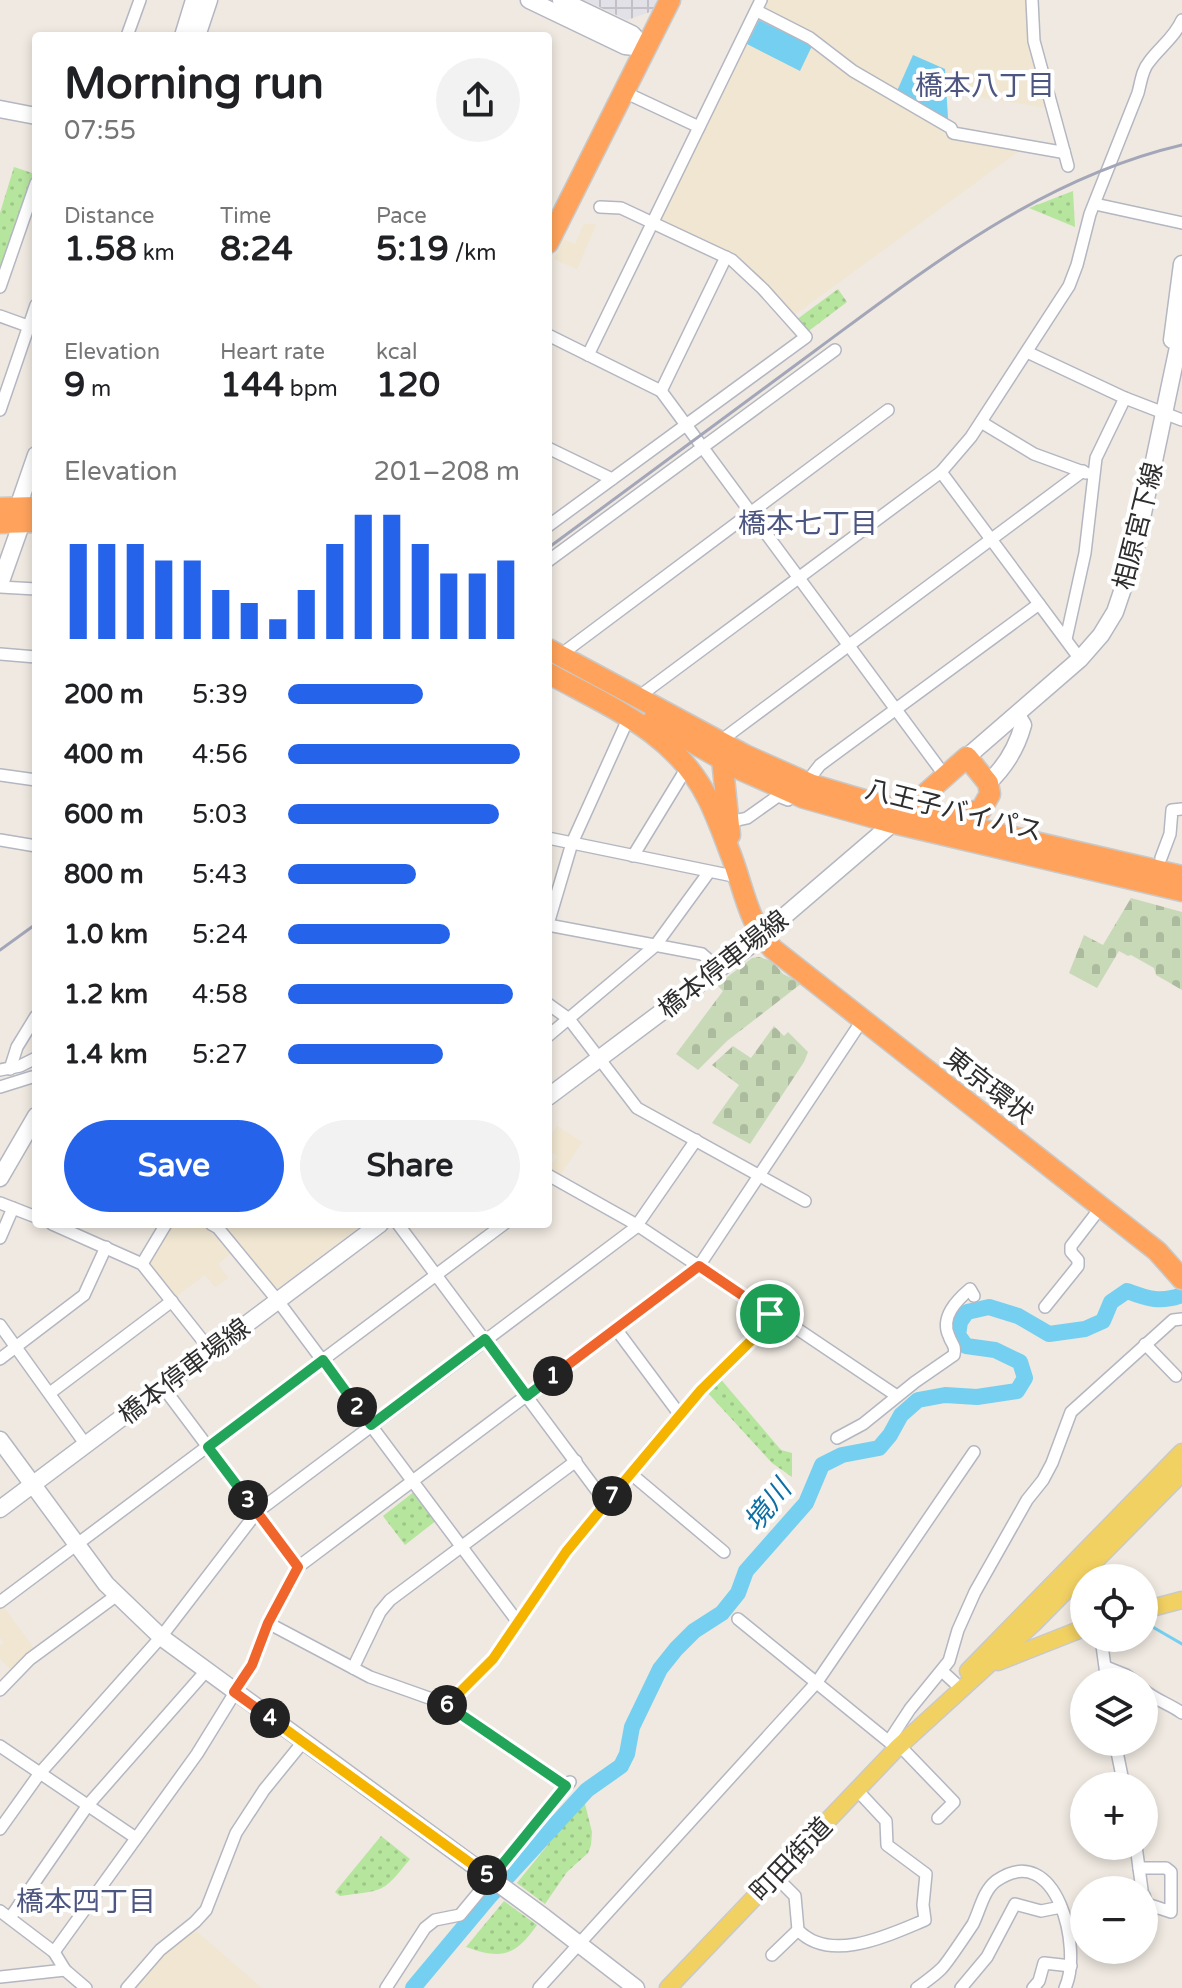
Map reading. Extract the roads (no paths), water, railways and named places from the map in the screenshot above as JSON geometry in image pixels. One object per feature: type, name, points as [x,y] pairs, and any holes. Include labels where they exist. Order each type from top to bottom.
[{"type":"highway","points":[[553,220],[670,0]]},
{"type":"highway","points":[[0,523],[26,510]]},
{"type":"highway","points":[[558,650],[645,692],[723,746]]},
{"type":"highway","points":[[558,650],[618,694],[723,746],[771,758],[904,813],[974,813],[985,805],[990,794],[988,783],[967,757],[904,813]]},
{"type":"highway","points":[[552,675],[618,694]]},
{"type":"highway","points":[[552,676],[629,717],[672,748],[689,768],[708,798],[751,917],[762,936]]},
{"type":"highway","points":[[723,746],[736,870]]},
{"type":"highway","name":"八王子バイパス","points":[[723,746],[761,780],[804,798],[854,813],[904,813],[950,837],[1179,880]]},
{"type":"highway","name":"八王子バイパス","points":[[723,746],[799,780],[904,813],[1092,855],[1179,880]]},
{"type":"highway","points":[[961,813],[1092,855]]},
{"type":"highway","points":[[961,813],[1161,858],[1179,880]]},
{"type":"highway","points":[[950,837],[955,850],[1182,905]]},
{"type":"highway","name":"東京環状","points":[[762,936],[773,949],[1157,1251],[1181,1278]]},
{"type":"main road","name":"町田街道","points":[[914,1731],[955,1683],[1025,1634],[1136,1509],[1182,1452]]},
{"type":"main road","name":"町田街道","points":[[1136,1509],[1182,1473]]},
{"type":"main road","points":[[1158,1606],[1182,1600]]},
{"type":"main road","points":[[978,1668],[994,1649],[1025,1634],[1048,1641],[1070,1633]]},
{"type":"main road","name":"町田街道","points":[[668,1988],[857,1790],[895,1745],[914,1731],[978,1668]]},
{"type":"street","points":[[128,32],[140,0]]},
{"type":"street","points":[[184,32],[194,0]]},
{"type":"street","points":[[198,32],[209,0]]},
{"type":"street","points":[[529,0],[625,46],[645,48]]},
{"type":"street","points":[[561,0],[632,34],[645,48]]},
{"type":"street","points":[[1032,0],[1034,41],[1068,166]]},
{"type":"street","points":[[588,355],[759,5],[853,71],[951,128],[953,133],[1064,151]]},
{"type":"street","points":[[645,692],[941,472],[981,422],[1073,277],[1086,224],[1146,66],[1174,36],[1182,20]]},
{"type":"street","points":[[622,91],[699,127]]},
{"type":"street","points":[[0,109],[32,115]]},
{"type":"street","points":[[0,287],[32,195]]},
{"type":"street","points":[[1095,204],[1182,223]]},
{"type":"street","points":[[552,523],[806,337],[763,289],[726,257],[621,208],[600,207]]},
{"type":"street","points":[[661,391],[726,257]]},
{"type":"street","points":[[1176,365],[1172,338],[1182,264]]},
{"type":"street","points":[[0,316],[32,327],[0,410]]},
{"type":"street","name":"相原宮下線","points":[[967,757],[1080,659],[1110,620],[1126,585],[1182,328]]},
{"type":"street","points":[[552,337],[661,391],[945,776]]},
{"type":"street","points":[[552,558],[835,350]]},
{"type":"street","points":[[1027,352],[1125,398],[1182,420]]},
{"type":"street","points":[[1066,639],[1085,553],[1088,474],[1125,398]]},
{"type":"street","points":[[558,650],[888,410]]},
{"type":"street","points":[[981,422],[1034,454],[1088,474]]},
{"type":"street","points":[[552,450],[612,479]]},
{"type":"street","points":[[941,472],[1080,659]]},
{"type":"street","points":[[723,746],[847,644],[991,539],[1088,474]]},
{"type":"street","points":[[32,477],[26,510],[0,585],[32,589]]},
{"type":"street","points":[[813,774],[820,765],[1039,604]]},
{"type":"street","points":[[0,654],[32,657]]},
{"type":"street","points":[[988,783],[1004,767],[1023,728],[1017,715]]},
{"type":"street","points":[[552,910],[572,843],[629,717]]},
{"type":"street","points":[[633,856],[689,768]]},
{"type":"street","points":[[0,775],[32,779]]},
{"type":"street","points":[[729,822],[747,818],[778,796],[799,805],[804,798]]},
{"type":"street","points":[[1161,858],[1170,834],[1172,810],[1182,809]]},
{"type":"street","points":[[854,813],[868,827],[869,835],[863,849]]},
{"type":"street","name":"橋本停車場線","points":[[552,1094],[762,936],[904,813]]},
{"type":"street","points":[[552,839],[709,872],[736,870]]},
{"type":"street","points":[[0,840],[32,845]]},
{"type":"street","points":[[552,1033],[655,946],[709,872]]},
{"type":"street","points":[[552,925],[702,954],[719,969]]},
{"type":"street","points":[[552,1007],[569,1019],[637,1108],[805,1201]]},
{"type":"street","points":[[48,1972],[55,1954],[197,1754],[252,1665],[268,1623],[298,1567],[699,1266],[863,1019]]},
{"type":"street","points":[[5,1070],[32,1023]]},
{"type":"street","points":[[5,1070],[32,1060]]},
{"type":"street","points":[[0,1087],[32,1077]]},
{"type":"street","points":[[0,1178],[32,1126]]},
{"type":"street","points":[[0,1829],[40,1773],[161,1637],[257,1512],[637,1225],[696,1140]]},
{"type":"street","points":[[552,1177],[637,1225],[897,1396]]},
{"type":"street","points":[[552,1188],[560,1182]]},
{"type":"street","points":[[0,1203],[32,1215]]},
{"type":"street","points":[[1045,1307],[1078,1266],[1071,1246],[1101,1207]]},
{"type":"street","points":[[0,1238],[13,1208]]},
{"type":"street","points":[[72,1228],[142,1264],[211,1351]]},
{"type":"street","points":[[142,1264],[164,1228]]},
{"type":"street","points":[[218,1228],[323,1360],[517,1621]]},
{"type":"street","name":"橋本停車場線","points":[[0,1509],[375,1228]]},
{"type":"street","points":[[401,1228],[606,1503]]},
{"type":"street","points":[[0,1602],[499,1228]]},
{"type":"street","points":[[0,1359],[84,1295],[106,1247]]},
{"type":"street","points":[[837,1438],[863,1424],[954,1355],[954,1345],[947,1334],[947,1318],[970,1289],[974,1296]]},
{"type":"street","points":[[1054,1296],[1064,1304]]},
{"type":"street","points":[[50,1393],[172,1301]]},
{"type":"street","points":[[446,1704],[493,1659],[566,1552],[680,1415],[770,1322],[770,1314]]},
{"type":"street","points":[[895,1745],[910,1709],[951,1657],[966,1611],[992,1558],[1052,1463],[1071,1412],[1173,1320],[1182,1319]]},
{"type":"street","points":[[0,1325],[86,1445]]},
{"type":"street","points":[[616,1329],[680,1415]]},
{"type":"street","points":[[1145,1344],[1176,1376]]},
{"type":"street","points":[[163,1387],[298,1567]]},
{"type":"street","points":[[0,1440],[117,1595],[161,1637],[513,1894],[636,1988]]},
{"type":"street","points":[[539,1988],[817,1682],[974,1452]]},
{"type":"street","points":[[353,1668],[380,1612],[390,1600],[576,1461]]},
{"type":"street","points":[[630,1473],[724,1552]]},
{"type":"street","points":[[0,1690],[30,1659],[117,1595]]},
{"type":"street","points":[[738,1619],[895,1745],[954,1802],[944,1816]]},
{"type":"street","points":[[268,1623],[370,1677],[446,1704],[569,1783],[460,1915],[435,1920],[425,1928],[386,1988]]},
{"type":"street","points":[[1103,1652],[1106,1667]]},
{"type":"street","points":[[86,1988],[65,1970],[55,1954],[5,1915],[88,1805],[206,1671]]},
{"type":"street","points":[[942,1671],[955,1683]]},
{"type":"street","points":[[1158,1699],[1182,1713]]},
{"type":"street","points":[[127,1988],[160,1950],[206,1910],[236,1833],[264,1790],[303,1742]]},
{"type":"street","points":[[0,1746],[136,1838]]},
{"type":"street","points":[[798,1930],[822,1946],[845,1945],[925,1920],[926,1874],[887,1845],[886,1821],[857,1790]]},
{"type":"street","points":[[1138,1860],[1140,1876]]},
{"type":"street","points":[[1139,1868],[1166,1868],[1171,1872],[1171,1912],[1158,1908]]},
{"type":"street","points":[[917,1988],[947,1963],[994,1882],[1020,1872],[1042,1878],[1056,1893],[1067,1931],[1071,1966],[1065,1988]]},
{"type":"street","points":[[775,1876],[795,1896],[798,1930]]},
{"type":"street","points":[[961,1988],[987,1957],[1015,1904],[1041,1911],[1061,1907]]},
{"type":"street","points":[[772,1955],[798,1930]]},
{"type":"street","points":[[1033,1988],[1039,1981],[1044,1963],[1071,1966]]},
{"type":"street","points":[[0,1977],[65,1970]]},
{"type":"water","points":[[759,20],[812,46],[800,71],[747,44]]},
{"type":"water","points":[[913,55],[945,69],[948,118],[944,120],[897,91]]},
{"type":"waterway","name":"境川","points":[[413,1988],[489,1897],[587,1790],[621,1766],[627,1754],[632,1727],[660,1669],[694,1631],[722,1613],[738,1593],[746,1571],[806,1503],[822,1465],[842,1455],[879,1448],[901,1415],[918,1400],[945,1395],[977,1397],[1017,1391],[1025,1378],[1020,1362],[995,1350],[966,1346],[958,1335],[960,1322],[967,1312],[989,1307],[1018,1316],[1049,1334],[1085,1329],[1103,1321],[1111,1302],[1127,1291],[1154,1299],[1182,1295]]},
{"type":"waterway","points":[[1158,1630],[1182,1644]]},
{"type":"railway","points":[[552,545],[901,287],[989,228],[1081,179],[1182,145]]},
{"type":"railway","points":[[0,950],[32,927]]},
{"type":"district","name":"橋本八丁目","points":[[985,85]]},
{"type":"district","name":"橋本七丁目","points":[[808,523]]},
{"type":"district","name":"橋本四丁目","points":[[86,1901]]}]
